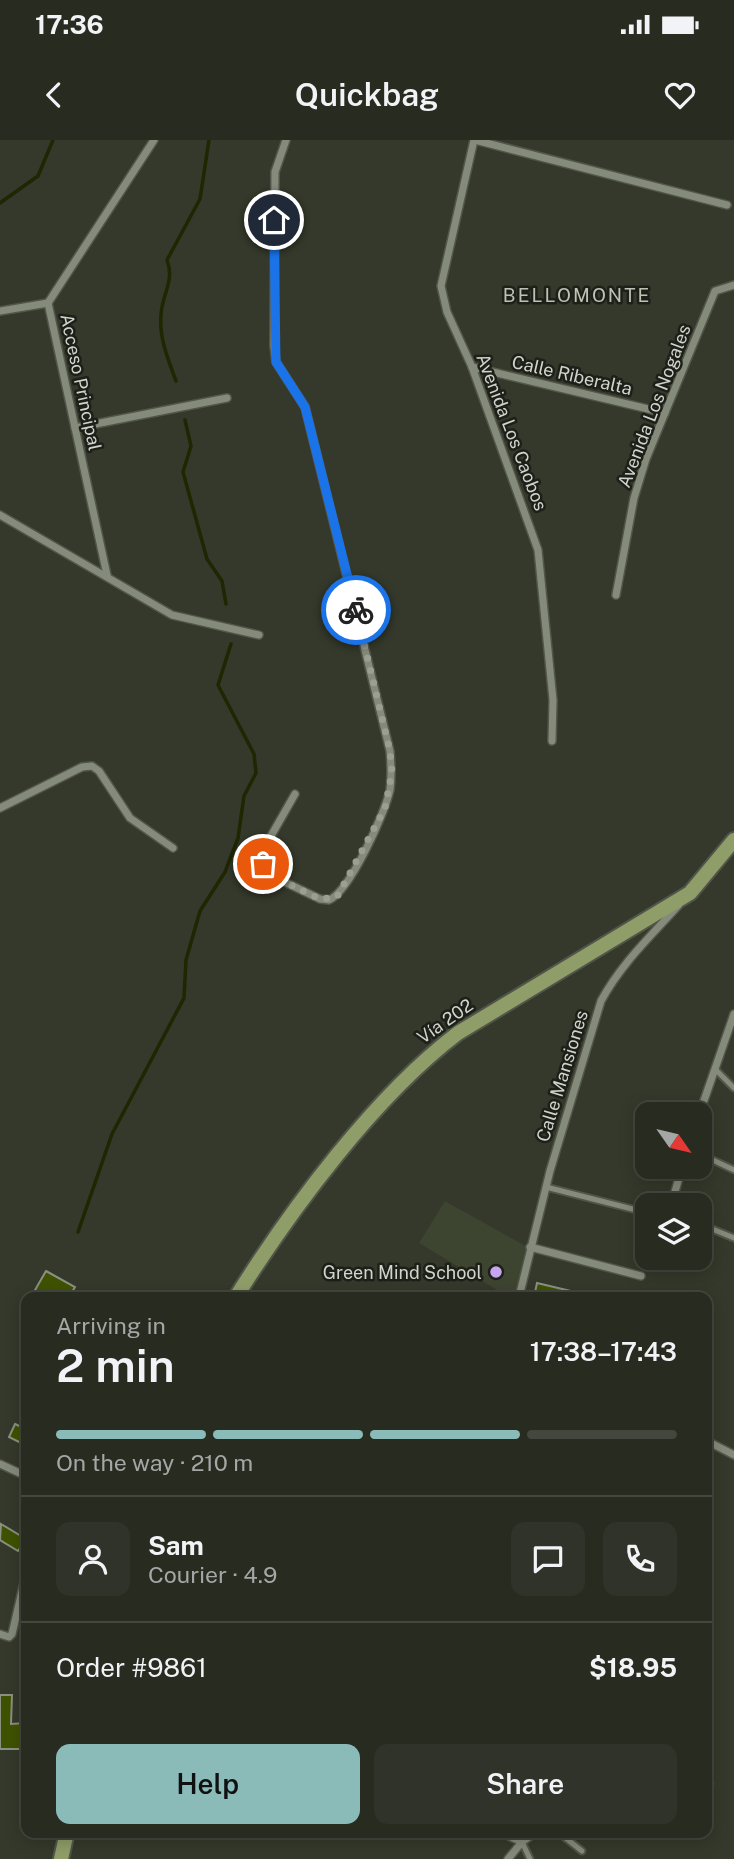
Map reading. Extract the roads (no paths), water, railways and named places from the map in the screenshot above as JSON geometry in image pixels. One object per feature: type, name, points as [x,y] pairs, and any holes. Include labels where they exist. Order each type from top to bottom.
[{"type":"main road","name":"Vía 202","points":[[239,1292],[269,1245],[326,1172],[426,1057],[458,1032],[690,893],[734,840]]},
{"type":"main road","points":[[61,1859],[66,1838]]},
{"type":"street","name":"Acceso Principal","points":[[107,575],[48,303],[154,140]]},
{"type":"street","points":[[286,140],[275,172],[276,362],[305,407],[386,737],[392,772],[385,808],[344,889],[329,900],[320,899],[268,874],[263,864],[263,850],[295,794]]},
{"type":"street","points":[[475,140],[727,205]]},
{"type":"street","name":"Avenida Los Caobos","points":[[475,140],[445,258],[441,286],[447,312],[472,367],[538,550],[553,699],[552,741]]},
{"type":"street","name":"Avenida Los Nogales","points":[[616,595],[634,498],[665,413],[715,291],[734,285]]},
{"type":"street","points":[[0,311],[48,303]]},
{"type":"street","name":"Calle Riberalta","points":[[472,367],[665,413]]},
{"type":"street","points":[[75,428],[228,398]]},
{"type":"street","points":[[0,515],[172,615],[259,635]]},
{"type":"street","points":[[0,808],[82,766],[92,766],[99,771],[138,825],[173,848]]},
{"type":"street","name":"Calle Mansiones","points":[[520,1292],[546,1187],[601,1001],[612,981],[642,943],[690,893]]},
{"type":"street","points":[[704,1102],[732,1032],[734,1014]]},
{"type":"street","points":[[530,1247],[641,1276]]},
{"type":"street","points":[[712,1444],[734,1455]]},
{"type":"street","points":[[0,1464],[21,1474]]},
{"type":"street","points":[[0,1634],[9,1637],[12,1634],[21,1595]]},
{"type":"street","points":[[513,1838],[522,1842]]},
{"type":"street","points":[[508,1859],[528,1838]]},
{"type":"lane","points":[[715,1069],[734,1088]]},
{"type":"lane","points":[[712,1160],[734,1170]]},
{"type":"lane","points":[[546,1187],[635,1210]]},
{"type":"lane","points":[[712,1229],[734,1238]]},
{"type":"lane","points":[[565,1838],[582,1852]]},
{"type":"lane","points":[[522,1842],[530,1859]]},
{"type":"waterway","points":[[0,203],[38,176],[53,140]]},
{"type":"waterway","points":[[176,381],[161,332],[162,307],[170,274],[167,260],[200,199],[209,140]]},
{"type":"waterway","points":[[185,420],[191,446],[183,472],[207,559],[222,581],[226,604]]},
{"type":"waterway","points":[[78,1232],[112,1134],[184,998],[186,960],[200,911],[225,872],[238,838],[244,796],[256,773],[254,754],[218,685],[231,644]]},
{"type":"place","name":"Green Mind School","points":[[496,1272]]},
{"type":"district","name":"BELLOMONTE","points":[[577,295]]}]
